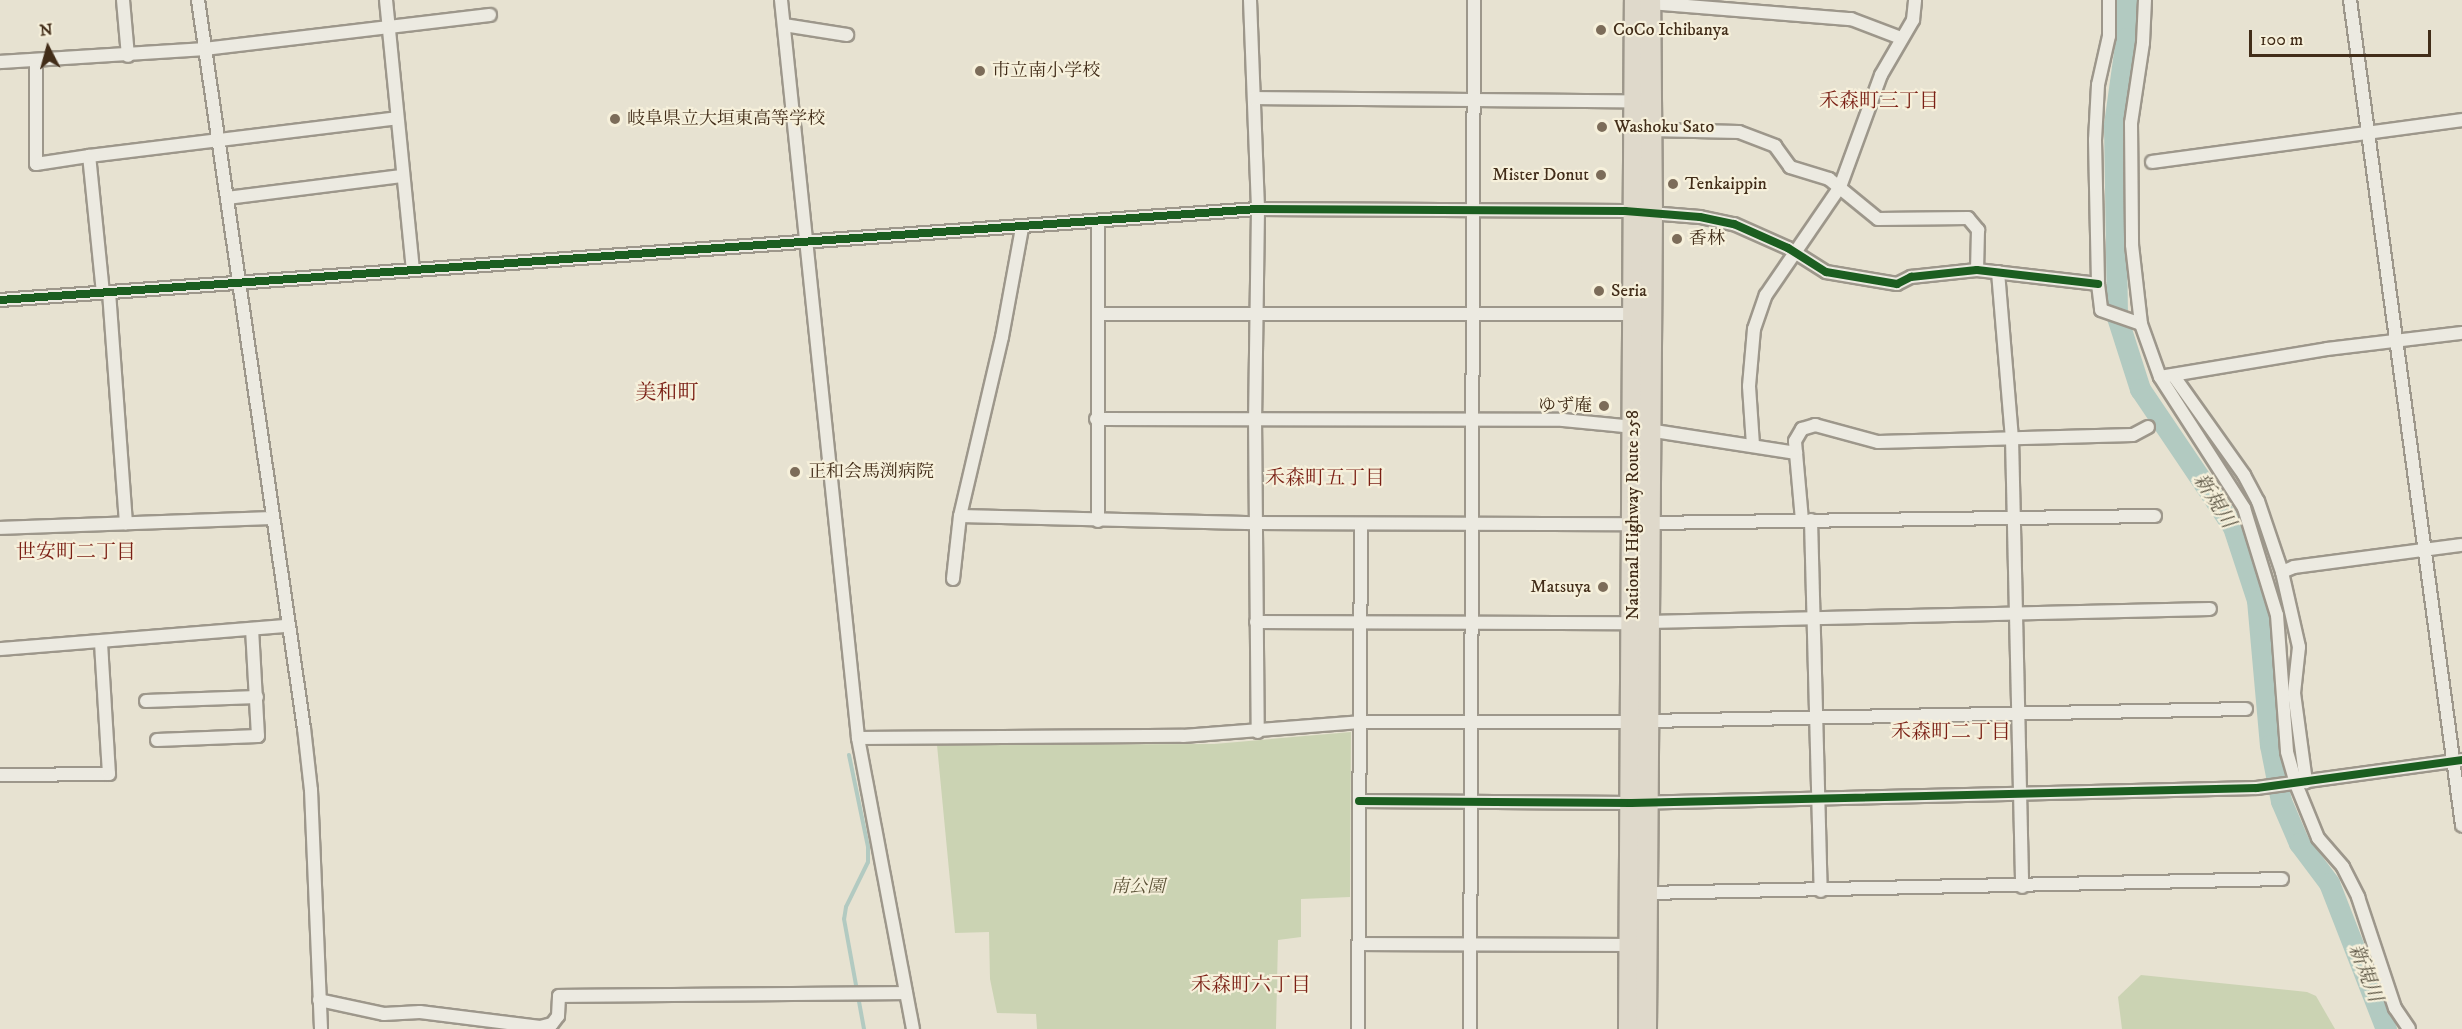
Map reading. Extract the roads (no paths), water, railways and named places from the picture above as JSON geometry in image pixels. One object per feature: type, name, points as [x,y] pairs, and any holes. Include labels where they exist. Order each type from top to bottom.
[{"type":"highway","name":"National Highway Route 258","points":[[1629,1029],[1630,945],[1639,802],[1641,523],[1643,212],[1635,101],[1645,1]]},
{"type":"highway","name":"National Highway Route 258","points":[[1641,428],[1633,314],[1650,130],[1645,1]]},
{"type":"highway","name":"National Highway Route 258","points":[[1639,802],[1647,893],[1646,1029]]},
{"type":"street","points":[[123,0],[128,56]]},
{"type":"street","points":[[198,0],[311,790],[321,1029]]},
{"type":"street","points":[[386,0],[413,270]]},
{"type":"street","points":[[781,0],[858,738],[913,1029]]},
{"type":"street","points":[[1250,0],[1258,209],[1255,417],[1258,732]]},
{"type":"street","points":[[1470,1029],[1474,0]]},
{"type":"street","points":[[1753,446],[1749,386],[1754,329],[1766,295],[1840,187],[1876,86],[1913,20],[1916,0]]},
{"type":"street","points":[[2109,0],[2109,36],[2098,85],[2095,140],[2098,284],[2101,309],[2108,309],[2139,324]]},
{"type":"street","points":[[2145,0],[2144,43],[2131,123],[2132,245],[2139,324],[2169,396],[2244,507],[2266,572],[2277,615],[2287,752],[2318,838],[2343,867],[2358,897],[2395,1008],[2409,1029]]},
{"type":"street","points":[[2350,0],[2425,550],[2458,760],[2462,825]]},
{"type":"street","points":[[1645,1],[1851,19],[1901,38]]},
{"type":"street","points":[[0,62],[204,50],[490,15]]},
{"type":"street","points":[[784,25],[847,35]]},
{"type":"street","points":[[36,60],[36,164],[217,138],[397,118]]},
{"type":"street","points":[[1254,98],[1635,101]]},
{"type":"street","points":[[2152,162],[2462,120]]},
{"type":"street","points":[[1650,130],[1739,132],[1775,146],[1790,167],[1829,179],[1878,219],[1968,218],[1978,230],[1977,270]]},
{"type":"street","points":[[89,156],[106,292],[126,523]]},
{"type":"street","points":[[227,198],[402,176]]},
{"type":"street","points":[[0,300],[1022,228],[1258,209],[1643,212],[1734,224],[1796,252],[1826,272],[1897,284],[1911,277],[1977,270],[2098,284]]},
{"type":"street","points":[[1098,222],[1099,314],[1096,418],[1098,521]]},
{"type":"street","points":[[953,579],[960,516],[1002,337],[1022,228]]},
{"type":"street","points":[[1998,272],[2012,438],[2022,887]]},
{"type":"street","points":[[1099,314],[1633,314]]},
{"type":"street","points":[[2160,377],[2462,333]]},
{"type":"street","points":[[2173,375],[2244,475],[2258,501],[2282,572],[2299,647],[2294,693],[2298,783]]},
{"type":"street","points":[[1096,418],[1563,420],[1641,428],[1796,453]]},
{"type":"street","points":[[1821,891],[1813,620],[1806,520],[1795,441],[1802,429],[1815,425],[1878,442],[2133,435],[2148,427]]},
{"type":"street","points":[[960,516],[1098,521],[1361,524],[1641,523],[2155,516]]},
{"type":"street","points":[[0,528],[273,518]]},
{"type":"street","points":[[1358,1029],[1361,524]]},
{"type":"street","points":[[2282,572],[2294,567],[2462,545]]},
{"type":"street","points":[[1256,622],[1813,620],[2210,609]]},
{"type":"street","points":[[0,649],[101,644],[288,626]]},
{"type":"street","points":[[157,740],[258,736],[252,629]]},
{"type":"street","points":[[0,775],[109,774],[101,644]]},
{"type":"street","points":[[146,701],[257,697]]},
{"type":"street","points":[[858,738],[1083,739],[1258,732],[1359,722],[1639,722],[2246,708]]},
{"type":"street","points":[[1359,801],[1639,802],[2263,787],[2458,760]]},
{"type":"street","points":[[1647,893],[2022,887],[2282,879]]},
{"type":"street","points":[[1359,944],[1630,945]]},
{"type":"street","points":[[319,1000],[384,1014],[420,1012],[522,1027],[552,1024],[558,1016],[559,996],[906,993]]},
{"type":"waterway","name":"新規川","points":[[2127,0],[2126,38],[2114,124],[2117,317],[2140,389],[2233,527],[2257,600],[2270,745],[2281,801],[2299,843],[2329,883],[2386,1029]]},
{"type":"waterway","points":[[849,755],[868,847],[868,862],[846,907],[844,919],[864,1029]]},
{"type":"place","name":"CoCo Ichibanya","points":[[1601,30]]},
{"type":"place","name":"市立南小学校","points":[[980,71]]},
{"type":"place","name":"岐阜県立大垣東高等学校","points":[[615,119]]},
{"type":"place","name":"Washoku Sato","points":[[1602,127]]},
{"type":"place","name":"Mister Donut","points":[[1601,175]]},
{"type":"place","name":"Tenkaippin","points":[[1673,184]]},
{"type":"place","name":"香林","points":[[1677,239]]},
{"type":"place","name":"Seria","points":[[1599,291]]},
{"type":"place","name":"ゆず庵","points":[[1604,406]]},
{"type":"place","name":"正和会馬渕病院","points":[[795,472]]},
{"type":"place","name":"Matsuya","points":[[1603,587]]},
{"type":"district","name":"禾森町三丁目","points":[[1879,101]]},
{"type":"district","name":"美和町","points":[[667,393]]},
{"type":"district","name":"禾森町五丁目","points":[[1325,478]]},
{"type":"district","name":"世安町二丁目","points":[[76,552]]},
{"type":"district","name":"禾森町二丁目","points":[[1951,732]]},
{"type":"district","name":"禾森町六丁目","points":[[1251,985]]},
{"type":"park label","name":"南公園","points":[[1138,887]]}]
